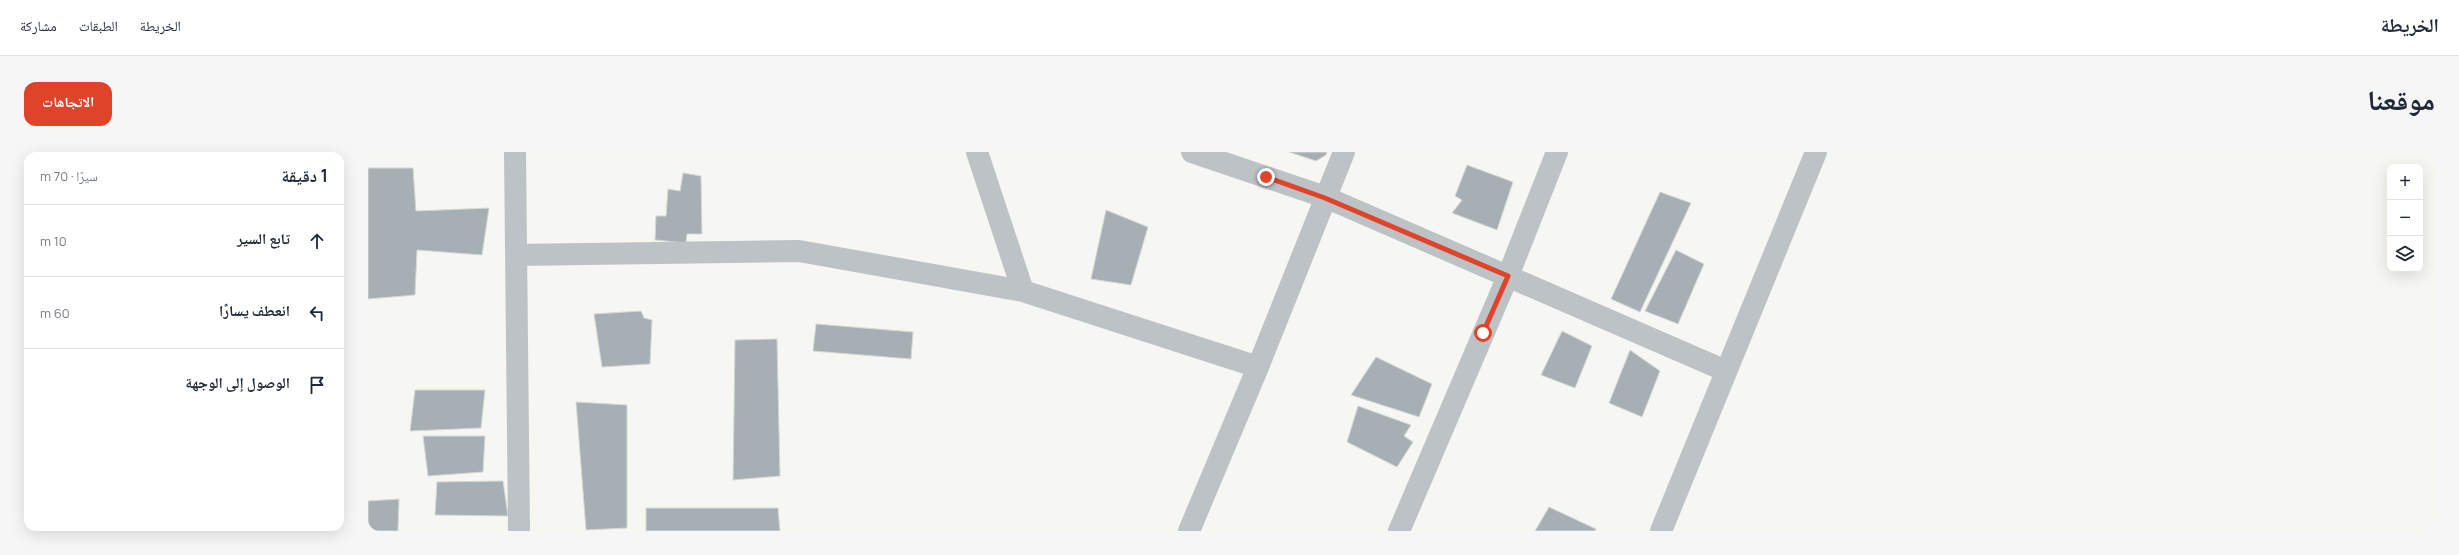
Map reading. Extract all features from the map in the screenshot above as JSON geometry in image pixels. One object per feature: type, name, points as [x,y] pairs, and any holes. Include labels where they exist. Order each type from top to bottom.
[{"type":"street","points":[[515,152],[519,531]]},
{"type":"street","points":[[977,152],[1024,291]]},
{"type":"street","points":[[1192,152],[1325,198],[1726,371]]},
{"type":"street","points":[[1189,531],[1258,367],[1344,152]]},
{"type":"street","points":[[1399,531],[1508,276],[1557,152]]},
{"type":"street","points":[[1661,531],[1816,152]]},
{"type":"street","points":[[516,255],[800,251],[1024,291],[1258,367]]},
{"type":"building","points":[[1289,152],[1327,152],[1326,155],[1316,161]]},
{"type":"building","points":[[1467,165],[1513,182],[1497,230],[1452,213],[1462,200],[1455,196]]},
{"type":"building","points":[[368,168],[413,168],[416,211],[489,208],[482,255],[417,250],[415,295],[368,299]]},
{"type":"building","points":[[683,173],[701,176],[702,234],[687,234],[686,243],[655,240],[656,216],[666,216],[668,189],[680,191]]},
{"type":"building","points":[[1660,192],[1691,203],[1640,312],[1611,299]]},
{"type":"building","points":[[1106,210],[1148,227],[1131,285],[1091,279]]},
{"type":"building","points":[[1676,250],[1704,264],[1678,324],[1645,311]]},
{"type":"building","points":[[641,311],[644,318],[652,320],[650,364],[602,367],[594,314]]},
{"type":"building","points":[[816,324],[913,332],[911,359],[813,351]]},
{"type":"building","points":[[1562,331],[1592,346],[1575,388],[1541,375]]},
{"type":"building","points":[[777,339],[780,476],[733,480],[735,340]]},
{"type":"building","points":[[1630,350],[1660,371],[1642,417],[1609,403]]},
{"type":"building","points":[[1376,357],[1432,384],[1419,417],[1351,395]]},
{"type":"building","points":[[415,390],[485,390],[481,428],[410,431]]},
{"type":"building","points":[[576,402],[627,405],[627,528],[586,530]]},
{"type":"building","points":[[1358,406],[1411,425],[1404,436],[1413,442],[1397,467],[1347,442]]},
{"type":"building","points":[[423,436],[485,436],[483,472],[428,476]]},
{"type":"building","points":[[503,481],[508,516],[435,515],[437,482]]},
{"type":"building","points":[[399,499],[398,531],[368,531],[368,501]]},
{"type":"building","points":[[1549,507],[1596,529],[1595,531],[1535,531]]},
{"type":"building","points":[[646,508],[778,508],[780,531],[646,531]]},
{"type":"route","points":[[1266,177],[1325,198],[1508,276],[1483,333]]}]
